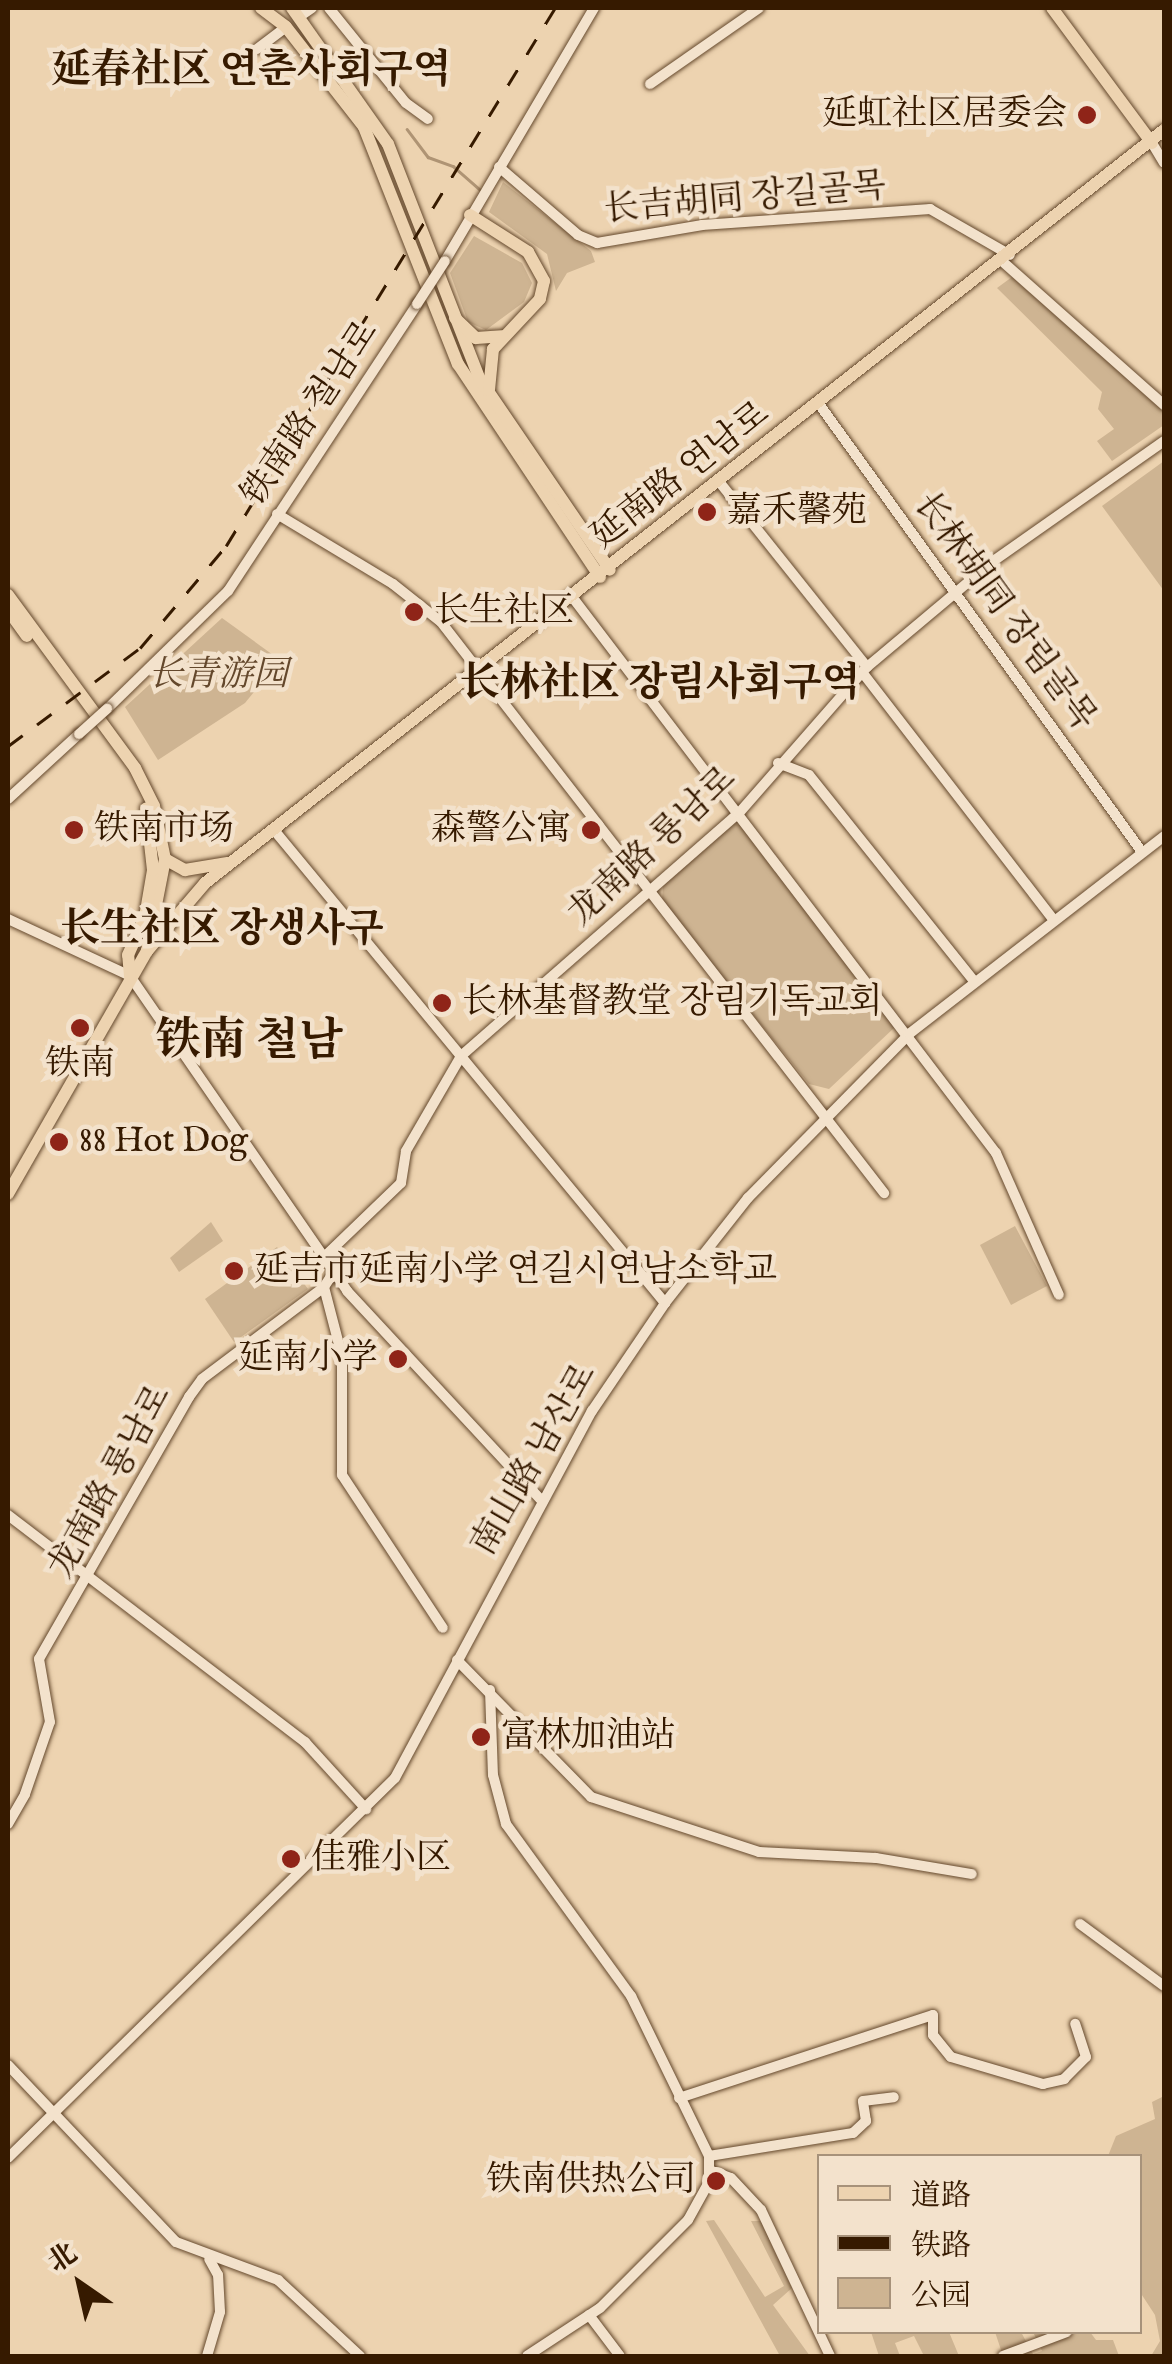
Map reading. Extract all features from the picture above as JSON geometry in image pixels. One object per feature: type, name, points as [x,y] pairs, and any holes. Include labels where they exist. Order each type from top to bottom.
[{"type":"main road","points":[[261,8],[286,27],[364,127],[458,364],[605,574]]},
{"type":"main road","points":[[1052,8],[1152,143]]},
{"type":"main road","points":[[296,12],[388,144],[450,312],[489,392],[605,574]]},
{"type":"main road","name":"延南路 연남로","points":[[147,951],[184,901],[230,863],[721,484],[1164,130]]},
{"type":"main road","points":[[473,209],[528,252],[542,272],[540,299],[504,335],[489,358],[489,392]]},
{"type":"main road","points":[[450,312],[476,338],[504,335]]},
{"type":"main road","points":[[8,595],[135,768],[154,806],[165,858],[147,951],[8,1194]]},
{"type":"main road","points":[[8,610],[134,782],[149,819],[153,870],[145,917],[128,955],[130,976]]},
{"type":"main road","points":[[165,858],[186,870],[230,863]]},
{"type":"street","points":[[296,12],[312,8]]},
{"type":"street","points":[[328,8],[428,119]]},
{"type":"street","name":"铁南路 철남로","points":[[8,799],[208,615],[444,262],[594,8]]},
{"type":"street","points":[[650,84],[759,8]]},
{"type":"street","points":[[257,50],[286,27]]},
{"type":"street","points":[[1152,143],[1164,163]]},
{"type":"street","name":"长吉胡同 장길골목","points":[[497,171],[578,234],[597,243],[702,225],[930,209],[1006,258],[1164,405]]},
{"type":"street","name":"长林胡同 장림골목","points":[[819,404],[1142,852]]},
{"type":"street","name":"龙南路 룡남로","points":[[324,1257],[401,1183],[406,1150],[461,1056],[740,814],[778,763],[864,670],[956,592],[1164,441]]},
{"type":"street","points":[[721,484],[1053,919]]},
{"type":"street","points":[[278,514],[423,605],[480,670],[821,1119],[884,1193]]},
{"type":"street","points":[[573,598],[909,1034],[1004,1167],[1028,1238],[1059,1295]]},
{"type":"street","points":[[778,763],[809,774],[974,980]]},
{"type":"street","points":[[274,830],[665,1303]]},
{"type":"street","name":"南山路 남산로","points":[[8,2158],[57,2116],[395,1778],[540,1498],[665,1303],[821,1119],[909,1034],[974,980],[1164,836]]},
{"type":"street","points":[[8,919],[130,976],[333,1273],[540,1498]]},
{"type":"street","name":"龙南路 룡남로","points":[[8,1824],[25,1794],[50,1722],[40,1659],[90,1580],[202,1379],[324,1287],[333,1273]]},
{"type":"street","points":[[324,1287],[342,1356],[342,1475],[443,1628]]},
{"type":"street","points":[[8,1515],[305,1742],[366,1809]]},
{"type":"street","points":[[457,1660],[490,1690],[572,1784],[592,1797],[759,1852],[876,1858],[972,1874]]},
{"type":"street","points":[[490,1690],[492,1774],[506,1824],[631,1996],[709,2156],[709,2170],[688,2220],[589,2315],[527,2356]]},
{"type":"street","points":[[1080,1924],[1164,1986]]},
{"type":"street","points":[[679,2098],[932,2015],[933,2034],[951,2057],[1044,2084],[1064,2079],[1086,2057],[1074,2024]]},
{"type":"street","points":[[8,2065],[176,2242],[208,2259],[236,2261],[278,2280],[360,2356]]},
{"type":"street","points":[[709,2156],[853,2133],[866,2121],[864,2101],[894,2097]]},
{"type":"street","points":[[709,2170],[731,2178],[761,2210],[817,2328]]},
{"type":"street","points":[[208,2259],[220,2290]]},
{"type":"street","points":[[208,2356],[222,2273],[236,2261]]},
{"type":"street","points":[[589,2315],[620,2356]]},
{"type":"street","points":[[1003,2356],[1063,2334]]},
{"type":"green space","points":[[503,182],[591,251],[595,262],[567,273],[556,291],[547,254],[489,212]]},
{"type":"green space","points":[[474,236],[522,263],[532,283],[524,302],[486,330],[468,322],[450,273]]},
{"type":"green space","points":[[1012,277],[1164,411],[1164,425],[1112,461],[1097,441],[1114,429],[1098,409],[1102,392],[997,288]]},
{"type":"green space","points":[[1164,461],[1164,591],[1102,506]]},
{"type":"green space","name":"长青游园","points":[[222,618],[280,660],[245,703],[158,760],[125,707]]},
{"type":"green space","points":[[734,824],[746,826],[895,1027],[829,1089],[809,1084],[662,902],[663,885]]},
{"type":"green space","points":[[211,1222],[223,1241],[179,1272],[170,1258]]},
{"type":"green space","points":[[1015,1226],[1047,1286],[1011,1305],[980,1245]]},
{"type":"green space","points":[[277,1247],[308,1289],[234,1342],[205,1299]]},
{"type":"green space","points":[[1164,2096],[1164,2356],[1151,2356],[1160,2341],[1155,2315],[1142,2295],[1142,2154],[1109,2154],[1116,2136],[1155,2119],[1152,2102]]},
{"type":"green space","points":[[714,2220],[765,2297],[784,2286],[751,2221],[761,2221],[792,2288],[773,2305],[810,2356],[780,2356],[706,2221]]},
{"type":"green space","points":[[872,2334],[950,2334],[959,2356],[924,2356],[914,2336],[895,2343],[900,2356],[879,2356]]},
{"type":"green space","points":[[996,2334],[1022,2334],[1033,2354],[1042,2351],[1034,2334],[1092,2334],[1096,2340],[1113,2340],[1119,2356],[1003,2356]]},
{"type":"waterway","points":[[407,129],[428,157],[453,166],[483,192]]},
{"type":"railway","points":[[8,746],[140,648],[226,546],[555,8]]},
{"type":"place","name":"延虹社区居委会","points":[[1087,115]]},
{"type":"place","name":"嘉禾馨苑","points":[[707,512]]},
{"type":"place","name":"长生社区","points":[[414,612]]},
{"type":"place","name":"铁南市场","points":[[74,830]]},
{"type":"place","name":"森警公寓","points":[[591,830]]},
{"type":"place","name":"长林基督教堂 장림기독교회","points":[[442,1003]]},
{"type":"place","name":"铁南","points":[[80,1028]]},
{"type":"place","name":"88 Hot Dog","points":[[59,1142]]},
{"type":"place","name":"延吉市延南小学 연길시연남소학교","points":[[234,1271]]},
{"type":"place","name":"延南小学","points":[[398,1359]]},
{"type":"place","name":"富林加油站","points":[[481,1737]]},
{"type":"place","name":"佳雅小区","points":[[291,1859]]},
{"type":"place","name":"铁南供热公司","points":[[716,2181]]},
{"type":"district","name":"延春社区 연춘사회구역","points":[[251,72]]},
{"type":"district","name":"长林社区 장림사회구역","points":[[660,685]]},
{"type":"district","name":"长生社区 장생사구","points":[[222,931]]},
{"type":"district","name":"铁南 철남","points":[[249,1042]]}]
